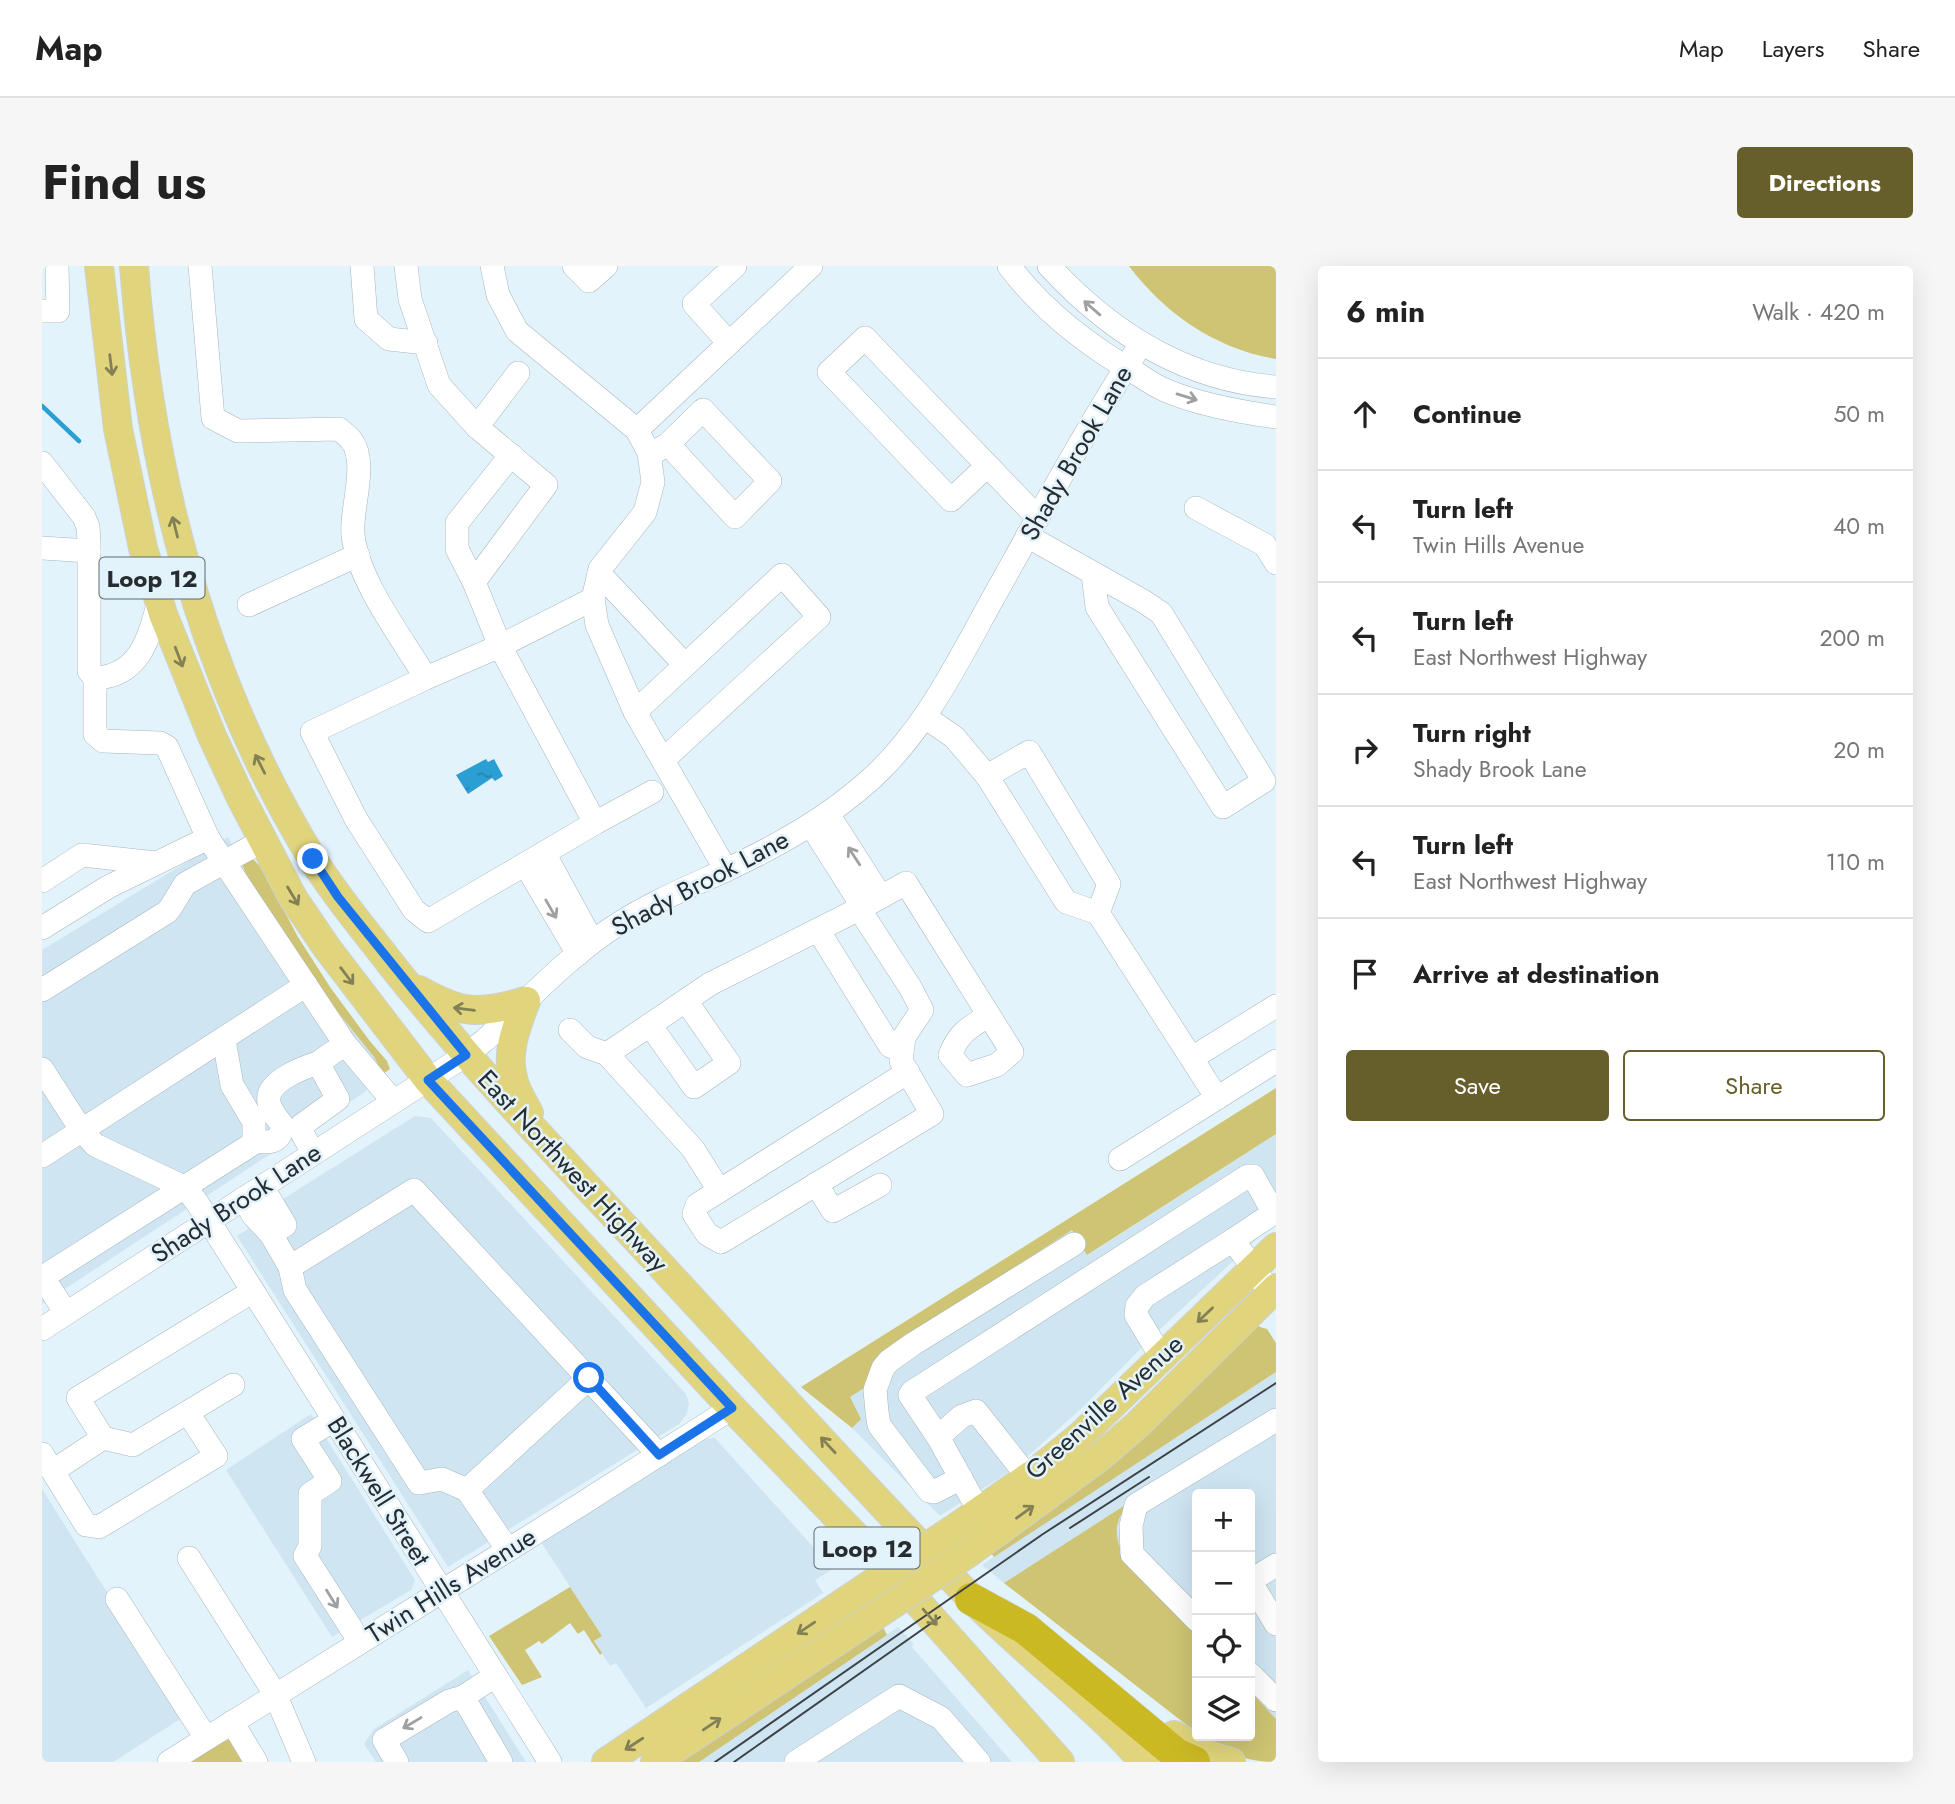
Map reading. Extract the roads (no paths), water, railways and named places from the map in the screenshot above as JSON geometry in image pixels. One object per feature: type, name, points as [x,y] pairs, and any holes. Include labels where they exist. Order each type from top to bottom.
[{"type":"highway","points":[[971,1599],[1026,1629],[1176,1754],[1194,1762]]},
{"type":"main road","name":"East Northwest Highway","points":[[99,266],[118,429],[143,548],[159,601],[212,736],[262,841],[293,898],[327,948],[428,1080],[732,1408],[896,1578],[1060,1762]]},
{"type":"main road","name":"East Northwest Highway","points":[[134,266],[140,335],[159,454],[175,528],[200,617],[230,698],[257,757],[313,859],[338,897],[466,1055],[550,1148],[971,1599],[1104,1720],[1144,1762]]},
{"type":"main road","points":[[262,841],[293,824]]},
{"type":"main road","points":[[407,984],[458,1009],[476,1011],[526,1001]]},
{"type":"main road","points":[[526,1001],[513,1039],[510,1059],[514,1083],[550,1148]]},
{"type":"main road","name":"Greenville Avenue","points":[[606,1762],[1028,1477],[1079,1437],[1276,1247]]},
{"type":"main road","name":"Greenville Avenue","points":[[655,1762],[970,1552],[1109,1449],[1274,1294]]},
{"type":"main road","points":[[1026,1629],[1073,1653],[1172,1734],[1210,1756],[1231,1762]]},
{"type":"main road","points":[[996,1692],[1037,1762]]},
{"type":"street","points":[[42,312],[58,311],[57,266]]},
{"type":"street","points":[[200,266],[213,418],[238,431],[339,429],[352,440],[357,455],[358,491],[353,533],[365,579],[426,678]]},
{"type":"street","points":[[362,266],[366,319],[389,339],[426,343]]},
{"type":"street","points":[[406,266],[410,299],[439,385],[477,427],[546,485],[474,582]]},
{"type":"street","points":[[492,266],[498,295],[517,331],[637,430],[659,449],[735,517],[770,481],[703,410],[659,449],[645,512],[600,569],[593,599],[597,625],[635,712],[726,870]]},
{"type":"street","points":[[574,266],[589,281],[606,266]]},
{"type":"street","points":[[729,343],[694,304],[735,266]]},
{"type":"street","points":[[637,430],[811,266]]},
{"type":"street","points":[[1009,266],[1052,313],[1125,368],[1166,391],[1274,423]]},
{"type":"street","points":[[1049,266],[1090,307],[1140,344],[1198,371],[1231,381],[1276,387]]},
{"type":"street","points":[[987,466],[951,500],[829,372],[865,338],[987,466],[1032,527],[1093,574],[1161,613],[1264,781],[1223,807],[1097,607],[1093,574]]},
{"type":"street","name":"Shady Brook Lane","points":[[42,1329],[466,1055],[585,947],[620,923],[663,898],[726,870],[819,819],[840,806],[887,764],[925,717],[1032,527],[1140,344]]},
{"type":"street","points":[[477,427],[518,373]]},
{"type":"street","points":[[511,455],[457,523],[457,549],[510,641],[595,823]]},
{"type":"street","points":[[42,463],[84,517],[88,527],[94,734],[103,741],[164,744],[169,750],[208,838],[345,1044],[393,1101]]},
{"type":"street","points":[[1196,508],[1265,545],[1276,563]]},
{"type":"street","points":[[42,548],[89,551]]},
{"type":"street","points":[[249,605],[358,555]]},
{"type":"street","points":[[600,573],[685,665]]},
{"type":"street","points":[[635,712],[782,575],[819,617],[663,760]]},
{"type":"street","points":[[593,599],[510,641],[312,732],[356,819],[414,910],[428,921],[652,792]]},
{"type":"street","points":[[92,675],[107,677],[130,666],[142,653],[159,601]]},
{"type":"street","points":[[925,717],[954,737],[987,776],[1066,902],[1098,913],[1217,1098]]},
{"type":"street","points":[[987,776],[1029,752],[1109,884],[1098,913]]},
{"type":"street","points":[[819,819],[856,896],[871,902]]},
{"type":"street","points":[[42,928],[108,887],[208,838]]},
{"type":"street","points":[[42,990],[167,912],[185,884],[262,841]]},
{"type":"street","points":[[42,881],[82,855],[156,863]]},
{"type":"street","points":[[534,858],[585,947]]},
{"type":"street","points":[[607,1054],[710,984],[906,883],[989,1015]]},
{"type":"street","points":[[871,902],[865,918],[922,1010],[904,1037],[905,1061]]},
{"type":"street","points":[[818,930],[890,1046],[905,1061],[932,1114],[721,1242],[707,1234],[694,1214],[697,1205],[905,1061]]},
{"type":"street","points":[[42,1156],[306,985]]},
{"type":"street","points":[[650,1025],[694,1087],[729,1063],[686,1001]]},
{"type":"street","points":[[1192,1058],[1276,1006]]},
{"type":"street","points":[[570,1030],[587,1047],[607,1054],[693,1149],[719,1190]]},
{"type":"street","points":[[66,1313],[42,1276],[254,1143],[254,1122],[232,1084],[224,1040]]},
{"type":"street","points":[[254,1140],[267,1143],[275,1141],[283,1130],[268,1101],[273,1086],[302,1068],[318,1063],[345,1044]]},
{"type":"street","points":[[1119,1159],[1276,1061]]},
{"type":"street","points":[[313,1153],[301,1131],[302,1125],[338,1099],[318,1063]]},
{"type":"street","points":[[42,1069],[82,1131],[95,1145],[186,1188]]},
{"type":"street","points":[[979,1511],[938,1437],[915,1405],[910,1395],[912,1392],[1248,1176],[1253,1176],[1272,1210],[1269,1216],[1145,1296],[1137,1306],[1136,1315],[1162,1358]]},
{"type":"street","points":[[816,1184],[833,1211],[880,1185]]},
{"type":"street","name":"Blackwell Street","points":[[186,1188],[550,1762]]},
{"type":"street","points":[[290,1267],[414,1189],[659,1455]]},
{"type":"street","points":[[253,1192],[253,1215],[278,1230],[295,1290],[419,1483],[442,1479],[467,1490],[508,1550]]},
{"type":"street","points":[[1233,1240],[1274,1294]]},
{"type":"street","points":[[961,1478],[934,1492],[929,1491],[879,1425],[875,1390],[883,1368],[914,1344],[1074,1244]]},
{"type":"street","points":[[103,1438],[78,1398],[253,1291]]},
{"type":"street","points":[[467,1490],[589,1378]]},
{"type":"street","points":[[188,1413],[216,1456],[99,1527],[86,1525],[47,1463],[103,1438],[133,1445],[233,1385]]},
{"type":"street","name":"Twin Hills Avenue","points":[[169,1762],[732,1408]]},
{"type":"street","points":[[938,1437],[962,1416],[976,1411],[1028,1477]]},
{"type":"street","points":[[330,1481],[303,1439],[334,1420]]},
{"type":"street","points":[[1193,1615],[1132,1553],[1131,1526],[1136,1505],[1258,1444],[1276,1420]]},
{"type":"street","points":[[359,1642],[305,1556],[310,1546],[310,1494],[360,1461]]},
{"type":"street","points":[[189,1558],[275,1694],[304,1762]]},
{"type":"street","points":[[1276,1565],[1250,1581],[1276,1624]]},
{"type":"street","points":[[117,1600],[206,1738]]},
{"type":"street","points":[[397,1762],[384,1741],[495,1676]]},
{"type":"street","points":[[1254,1678],[1276,1700]]},
{"type":"street","points":[[796,1762],[899,1696],[941,1718],[979,1762]]},
{"type":"street","points":[[463,1697],[501,1762]]},
{"type":"street","points":[[232,1722],[256,1762]]},
{"type":"water","points":[[486,759],[488,762],[494,759],[503,776],[495,781],[492,778],[468,794],[456,775]]},
{"type":"waterway","points":[[42,406],[79,441]]},
{"type":"tram line","points":[[715,1762],[1043,1534],[1276,1383]]},
{"type":"tram line","points":[[1070,1528],[1149,1477]]},
{"type":"tram line","points":[[734,1762],[940,1617]]}]
